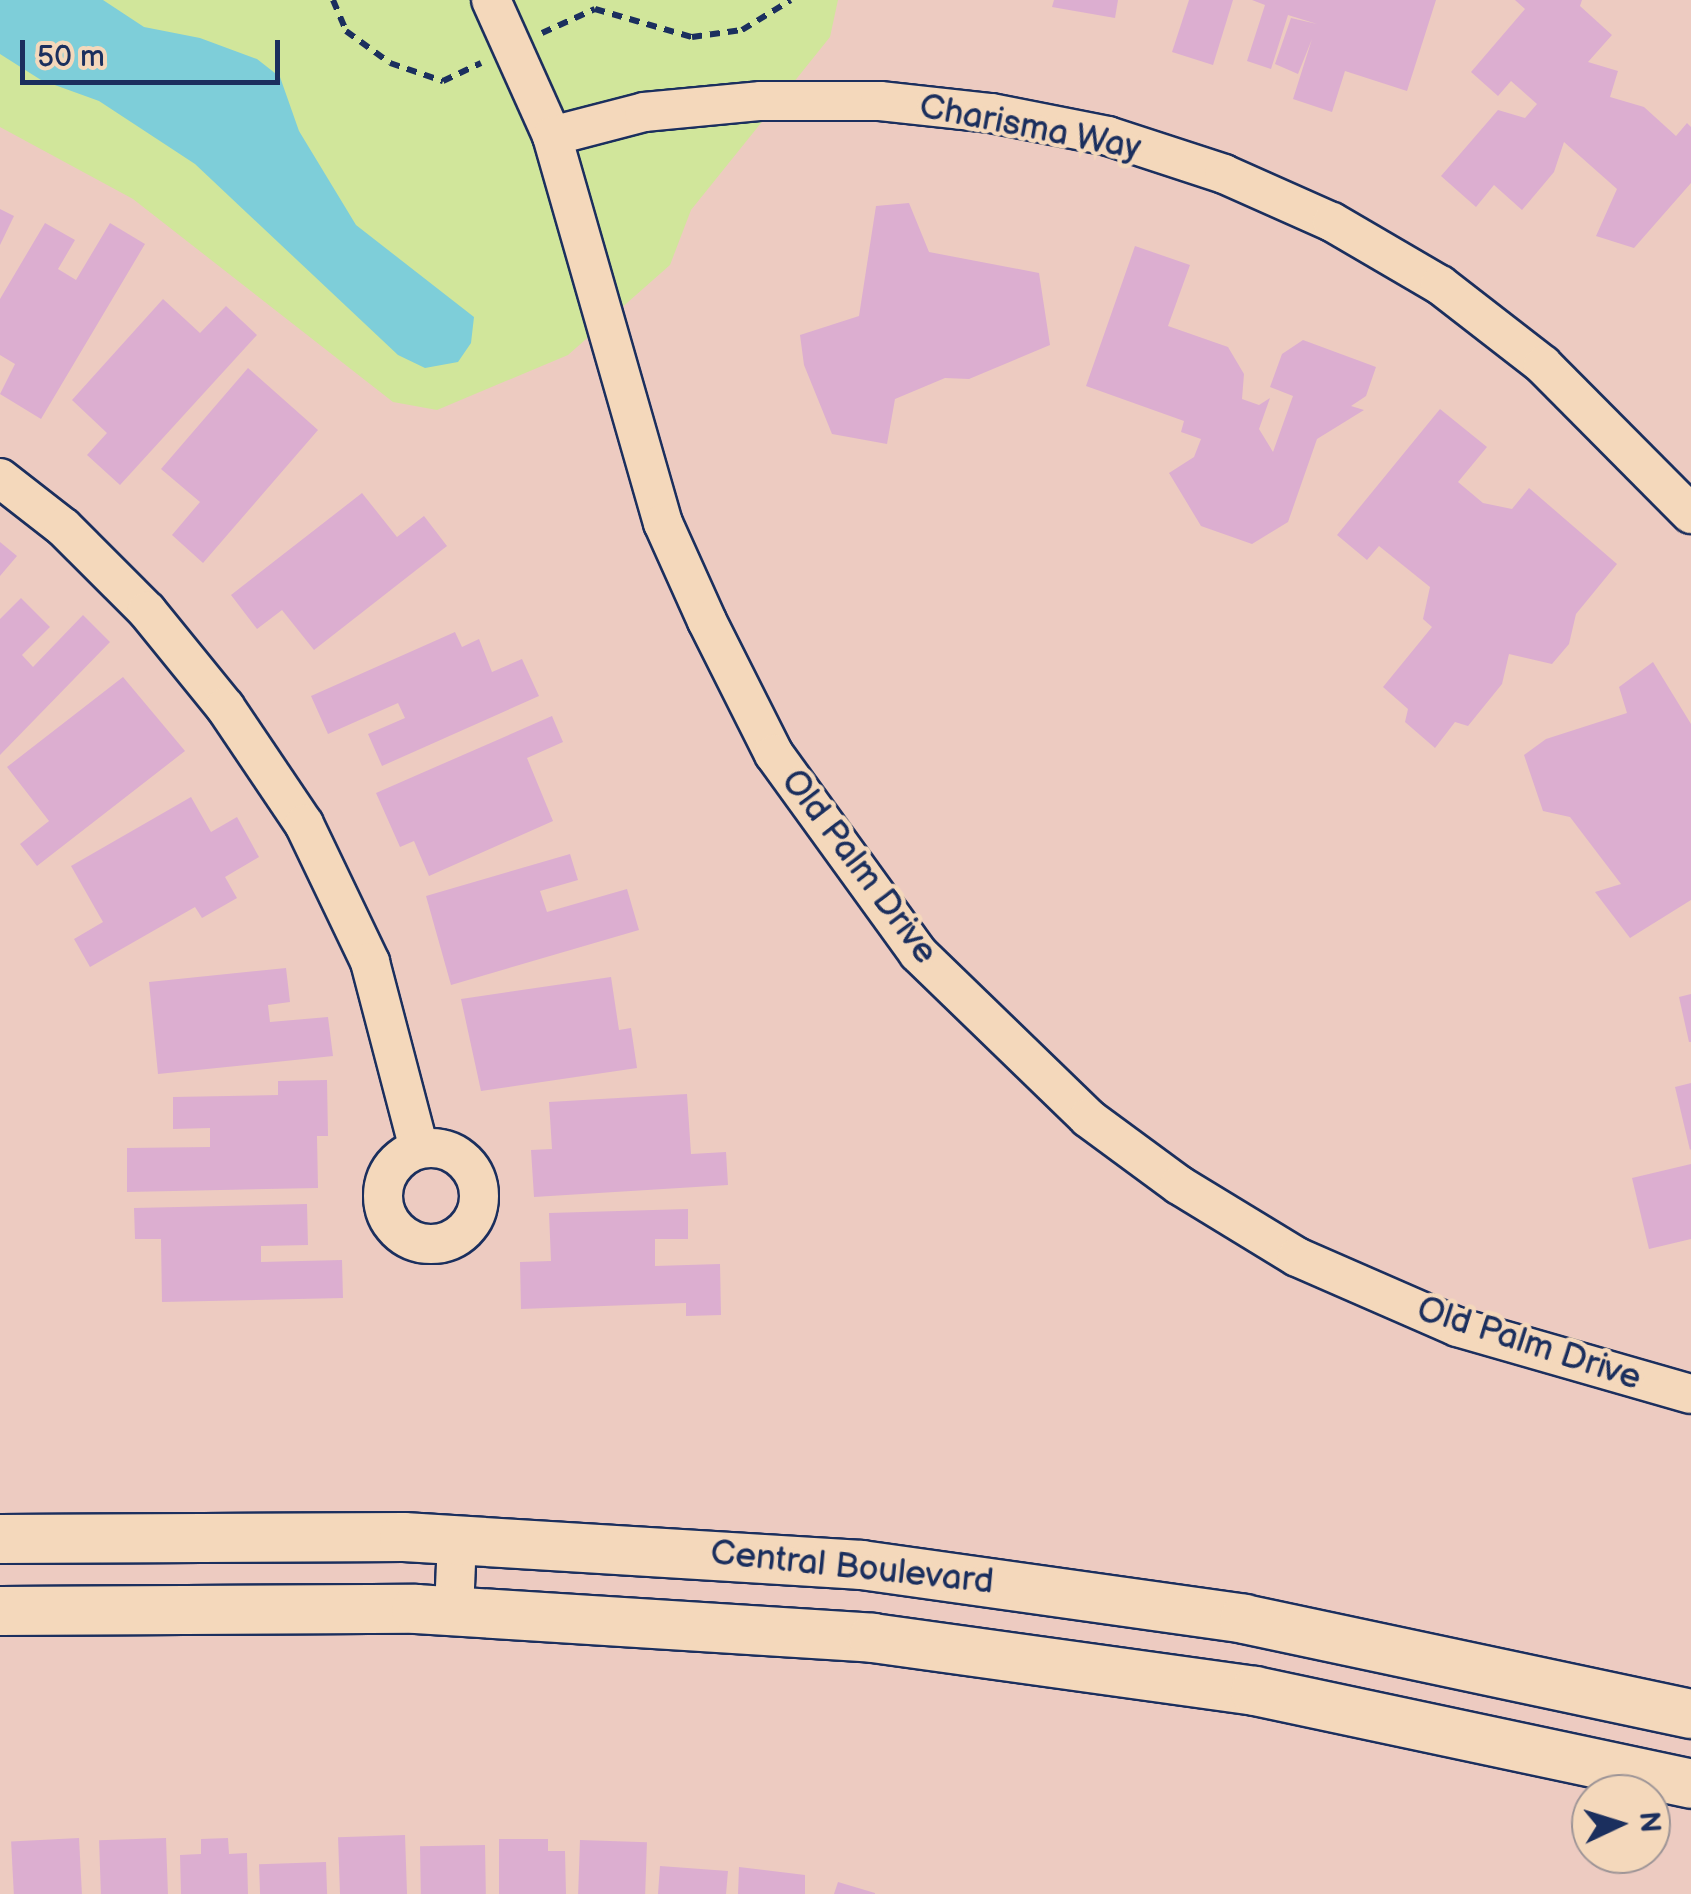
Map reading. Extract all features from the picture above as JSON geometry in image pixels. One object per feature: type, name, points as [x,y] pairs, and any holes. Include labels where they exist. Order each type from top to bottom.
[{"type":"street","name":"Old Palm Drive","points":[[491,0],[552,136],[663,523],[692,589],[774,754],[918,952],[1088,1118],[1179,1185],[1297,1257],[1457,1327],[1691,1394]]},
{"type":"street","name":"Charisma Way","points":[[552,136],[644,112],[762,101],[880,101],[991,113],[1108,136],[1224,174],[1332,222],[1440,285],[1543,365],[1691,514]]},
{"type":"street","points":[[0,478],[62,526],[147,610],[226,707],[304,824],[370,962],[418,1148]]},
{"type":"street","name":"Central Boulevard","points":[[0,1539],[457,1539],[862,1565],[1053,1589],[1461,1660],[1691,1714]]},
{"type":"street","points":[[454,1611],[457,1539]]},
{"type":"street","name":"Central Boulevard","points":[[0,1612],[454,1611],[873,1638],[1064,1662],[1472,1733],[1691,1784]]},
{"type":"path","points":[[333,0],[346,31],[390,63],[443,81],[595,9],[692,37],[742,30],[791,0]]},
{"type":"green space","points":[[0,0],[838,0],[830,37],[691,210],[670,265],[568,355],[437,410],[393,402],[133,199],[0,127]]},
{"type":"water","points":[[0,0],[103,0],[144,27],[200,38],[257,59],[280,77],[299,131],[356,225],[474,317],[471,343],[458,362],[425,368],[398,355],[195,164],[99,101],[41,80],[0,54]]},
{"type":"building","points":[[1054,0],[1118,0],[1115,18],[1052,7]]},
{"type":"building","points":[[1189,0],[1233,0],[1213,65],[1172,52]]},
{"type":"building","points":[[1252,0],[1436,0],[1407,91],[1345,71],[1332,112],[1293,99],[1312,39],[1298,74],[1275,64],[1291,18],[1317,24],[1288,15],[1271,69],[1247,61],[1265,5]]},
{"type":"building","points":[[1515,0],[1582,0],[1580,6],[1612,35],[1588,62],[1618,71],[1610,97],[1644,107],[1676,136],[1687,123],[1691,127],[1691,183],[1634,248],[1596,236],[1617,189],[1564,142],[1554,172],[1522,210],[1494,185],[1476,207],[1441,176],[1498,110],[1525,118],[1537,104],[1511,81],[1498,96],[1471,72],[1525,9]]},
{"type":"building","points":[[909,203],[929,252],[1039,273],[1050,345],[969,379],[945,378],[895,399],[887,444],[832,434],[804,365],[800,335],[859,316],[876,206]]},
{"type":"building","points":[[0,209],[14,216],[0,245]]},
{"type":"building","points":[[45,223],[75,240],[58,269],[76,280],[110,223],[145,244],[41,419],[0,394],[15,364],[0,355],[0,299]]},
{"type":"building","points":[[1135,246],[1190,265],[1168,326],[1228,347],[1244,374],[1242,399],[1259,405],[1270,398],[1259,429],[1273,452],[1293,396],[1270,387],[1282,354],[1303,340],[1376,367],[1366,396],[1351,406],[1364,410],[1317,439],[1288,522],[1252,544],[1201,526],[1169,473],[1194,457],[1201,439],[1181,432],[1184,421],[1086,386]]},
{"type":"building","points":[[163,299],[200,333],[226,306],[257,335],[120,485],[87,455],[107,433],[72,400]]},
{"type":"building","points":[[248,368],[318,430],[203,563],[172,535],[200,502],[161,469]]},
{"type":"building","points":[[1440,409],[1487,447],[1458,482],[1483,503],[1512,509],[1529,488],[1617,564],[1576,614],[1569,644],[1552,664],[1509,654],[1502,684],[1468,726],[1455,722],[1435,748],[1405,722],[1408,709],[1383,687],[1432,627],[1423,619],[1430,587],[1379,546],[1367,560],[1337,535]]},
{"type":"building","points":[[362,493],[397,537],[424,516],[447,546],[314,650],[282,610],[257,629],[231,595]]},
{"type":"building","points":[[0,542],[17,556],[0,576]]},
{"type":"building","points":[[21,598],[50,627],[22,655],[33,667],[83,615],[110,642],[0,755],[0,619]]},
{"type":"building","points":[[455,632],[462,647],[479,639],[492,672],[522,659],[539,696],[382,766],[368,734],[405,718],[398,703],[328,734],[311,696]]},
{"type":"building","points":[[1653,662],[1691,724],[1691,900],[1630,938],[1595,892],[1621,884],[1570,817],[1543,811],[1524,755],[1546,739],[1627,713],[1619,687]]},
{"type":"building","points":[[123,677],[185,751],[37,866],[20,844],[49,821],[7,767]]},
{"type":"building","points":[[552,716],[563,742],[527,758],[553,821],[429,876],[414,841],[400,847],[376,793]]},
{"type":"building","points":[[191,797],[211,832],[237,817],[259,857],[225,877],[237,898],[202,918],[195,907],[90,967],[74,939],[103,922],[71,866]]},
{"type":"building","points":[[570,854],[578,880],[540,891],[547,912],[627,889],[639,930],[451,985],[426,896]]},
{"type":"building","points":[[286,968],[290,1002],[268,1005],[270,1022],[328,1017],[333,1056],[158,1074],[149,982]]},
{"type":"building","points":[[611,977],[619,1030],[631,1028],[637,1068],[481,1091],[461,999]]},
{"type":"building","points":[[1691,994],[1691,1042],[1689,1042],[1679,997]]},
{"type":"building","points":[[327,1080],[328,1136],[317,1136],[318,1188],[127,1192],[127,1148],[210,1147],[210,1128],[173,1129],[173,1097],[278,1095],[278,1081]]},
{"type":"building","points":[[1691,1083],[1691,1149],[1690,1150],[1675,1087]]},
{"type":"building","points":[[687,1094],[691,1154],[726,1152],[728,1185],[534,1197],[531,1150],[552,1149],[549,1102]]},
{"type":"building","points":[[1691,1164],[1691,1239],[1649,1249],[1632,1178]]},
{"type":"building","points":[[307,1204],[308,1245],[261,1246],[261,1262],[342,1260],[343,1298],[162,1302],[161,1239],[135,1239],[134,1208]]},
{"type":"building","points":[[688,1209],[688,1239],[655,1239],[655,1266],[720,1264],[721,1315],[686,1316],[686,1303],[521,1309],[520,1262],[551,1261],[549,1213]]},
{"type":"building","points":[[405,1835],[407,1894],[340,1894],[338,1837]]},
{"type":"building","points":[[79,1838],[82,1894],[14,1894],[11,1842]]},
{"type":"building","points":[[166,1838],[168,1894],[101,1894],[99,1840]]},
{"type":"building","points":[[228,1838],[229,1854],[247,1853],[248,1894],[181,1894],[180,1855],[201,1854],[201,1839]]},
{"type":"building","points":[[499,1839],[548,1839],[548,1851],[565,1851],[566,1894],[499,1894]]},
{"type":"building","points":[[580,1840],[647,1842],[645,1894],[578,1894]]},
{"type":"building","points":[[485,1845],[486,1894],[421,1894],[420,1846]]},
{"type":"building","points":[[326,1862],[327,1894],[260,1894],[259,1864]]},
{"type":"building","points":[[660,1866],[728,1871],[726,1894],[658,1894]]},
{"type":"building","points":[[739,1867],[805,1875],[805,1894],[738,1894]]},
{"type":"building","points":[[838,1882],[875,1893],[875,1894],[834,1894]]}]
